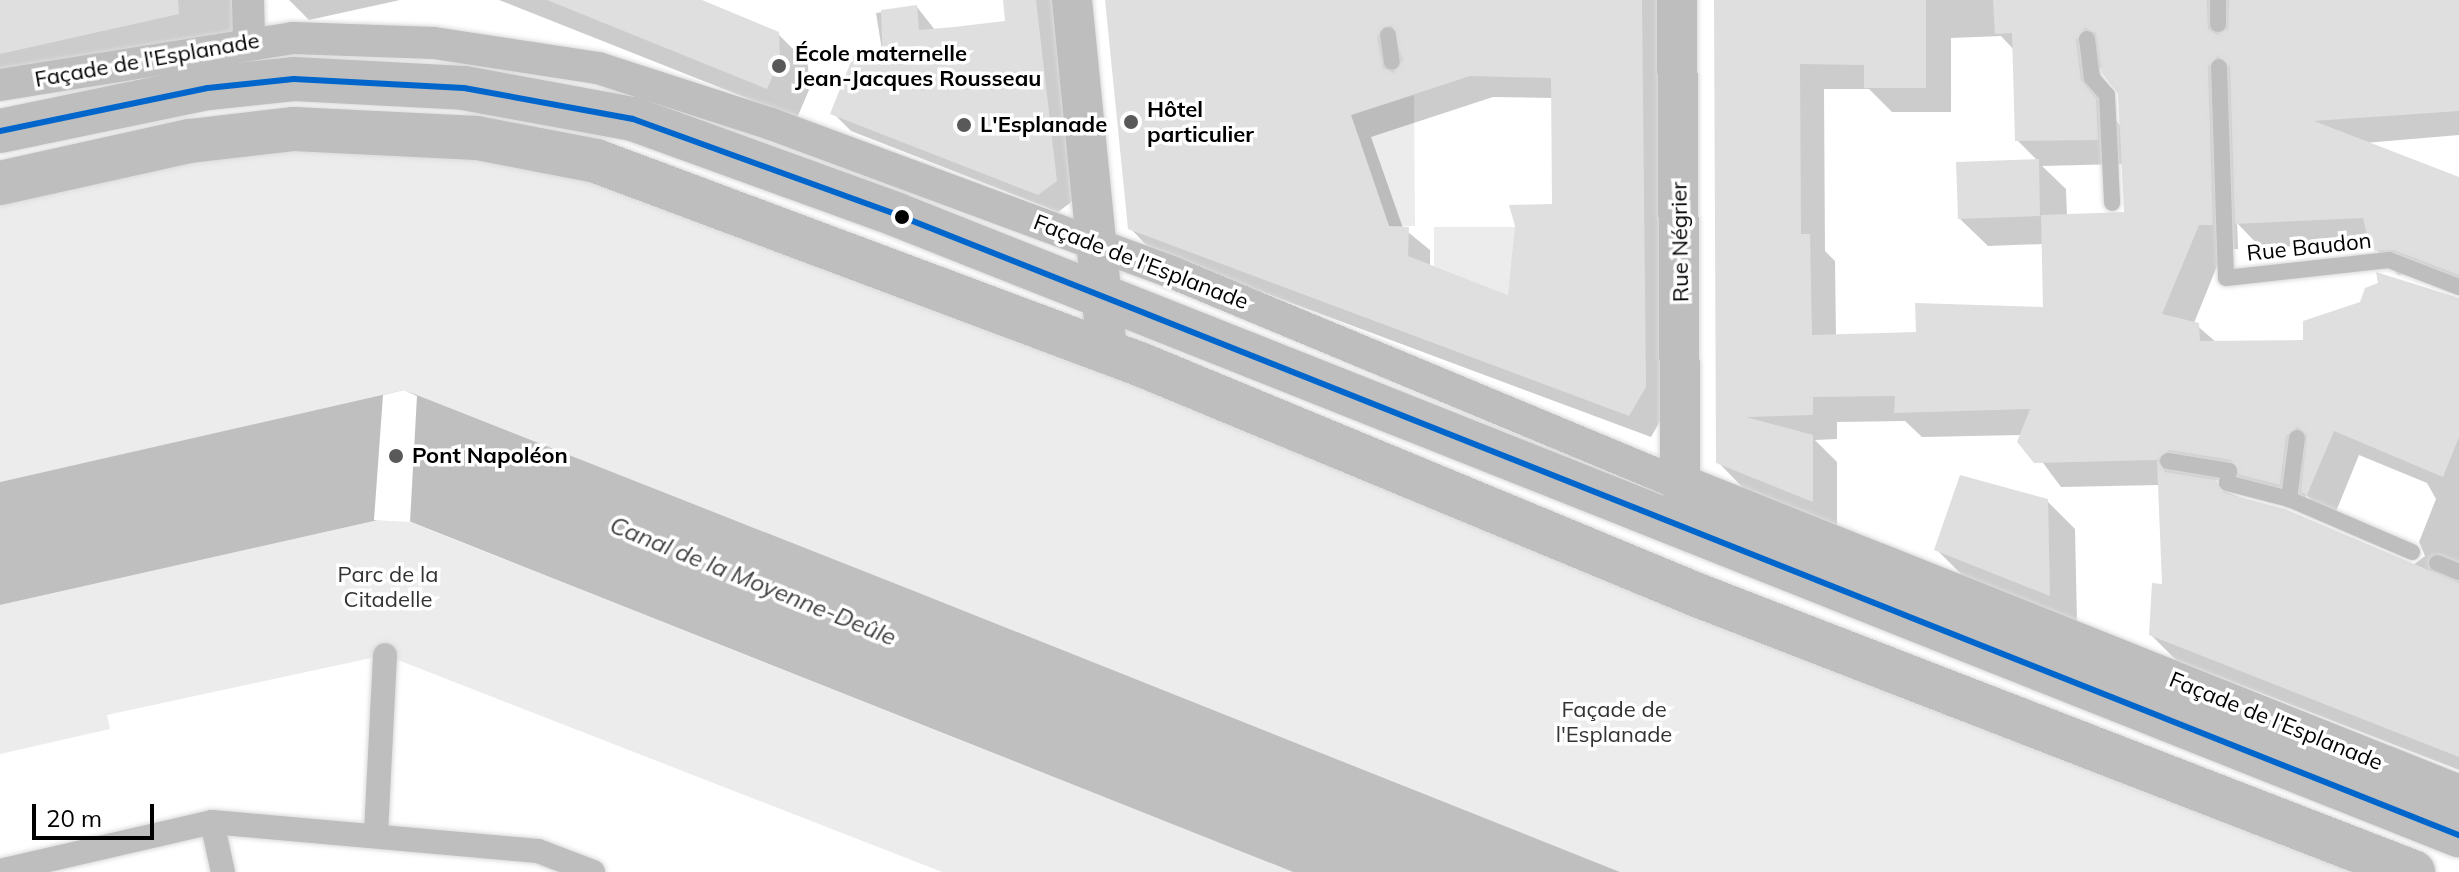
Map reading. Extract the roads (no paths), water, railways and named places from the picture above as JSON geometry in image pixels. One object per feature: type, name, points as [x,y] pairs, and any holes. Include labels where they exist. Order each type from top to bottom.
[{"type":"main road","name":"Façade de l'Esplanade","points":[[0,131],[208,88],[294,79],[513,94],[633,119],[717,147],[1103,296],[2459,835]]},
{"type":"main road","points":[[0,183],[190,141],[294,129],[521,144],[664,183],[1107,352],[1697,595],[2413,872]]},
{"type":"street","points":[[248,0],[249,40]]},
{"type":"street","points":[[1072,0],[1099,245],[1107,352]]},
{"type":"street","name":"Rue Négrier","points":[[1677,0],[1680,484]]},
{"type":"street","name":"Façade de l'Esplanade","points":[[0,85],[249,40],[434,43],[598,68],[1099,245],[1680,484],[2459,795]]},
{"type":"street","points":[[376,833],[385,655]]},
{"type":"street","points":[[212,822],[223,872]]},
{"type":"street","points":[[0,871],[212,822],[376,833],[593,872]]},
{"type":"lane","points":[[2218,0],[2218,24]]},
{"type":"lane","points":[[1388,35],[1392,62]]},
{"type":"lane","points":[[2087,39],[2092,78],[2107,95],[2112,203]]},
{"type":"lane","name":"Rue Baudon","points":[[2219,67],[2226,278],[2389,260],[2459,287]]},
{"type":"lane","points":[[2289,499],[2297,438]]},
{"type":"lane","points":[[2168,461],[2229,471],[2227,483],[2289,499],[2412,552]]},
{"type":"lane","points":[[2437,563],[2459,572]]},
{"type":"water","name":"Canal de la Moyenne-Deûle","points":[[404,390],[1620,872],[1293,872],[396,516],[0,605],[0,482]]},
{"type":"place","name":"École maternelle Jean-Jacques Rousseau","points":[[779,66]]},
{"type":"place","name":"Hôtel particulier","points":[[1131,122]]},
{"type":"place","name":"L'Esplanade","points":[[964,125]]},
{"type":"place","name":"Pont Napoléon","points":[[396,456]]},
{"type":"park label","name":"Parc de la Citadelle","points":[[388,586]]}]
